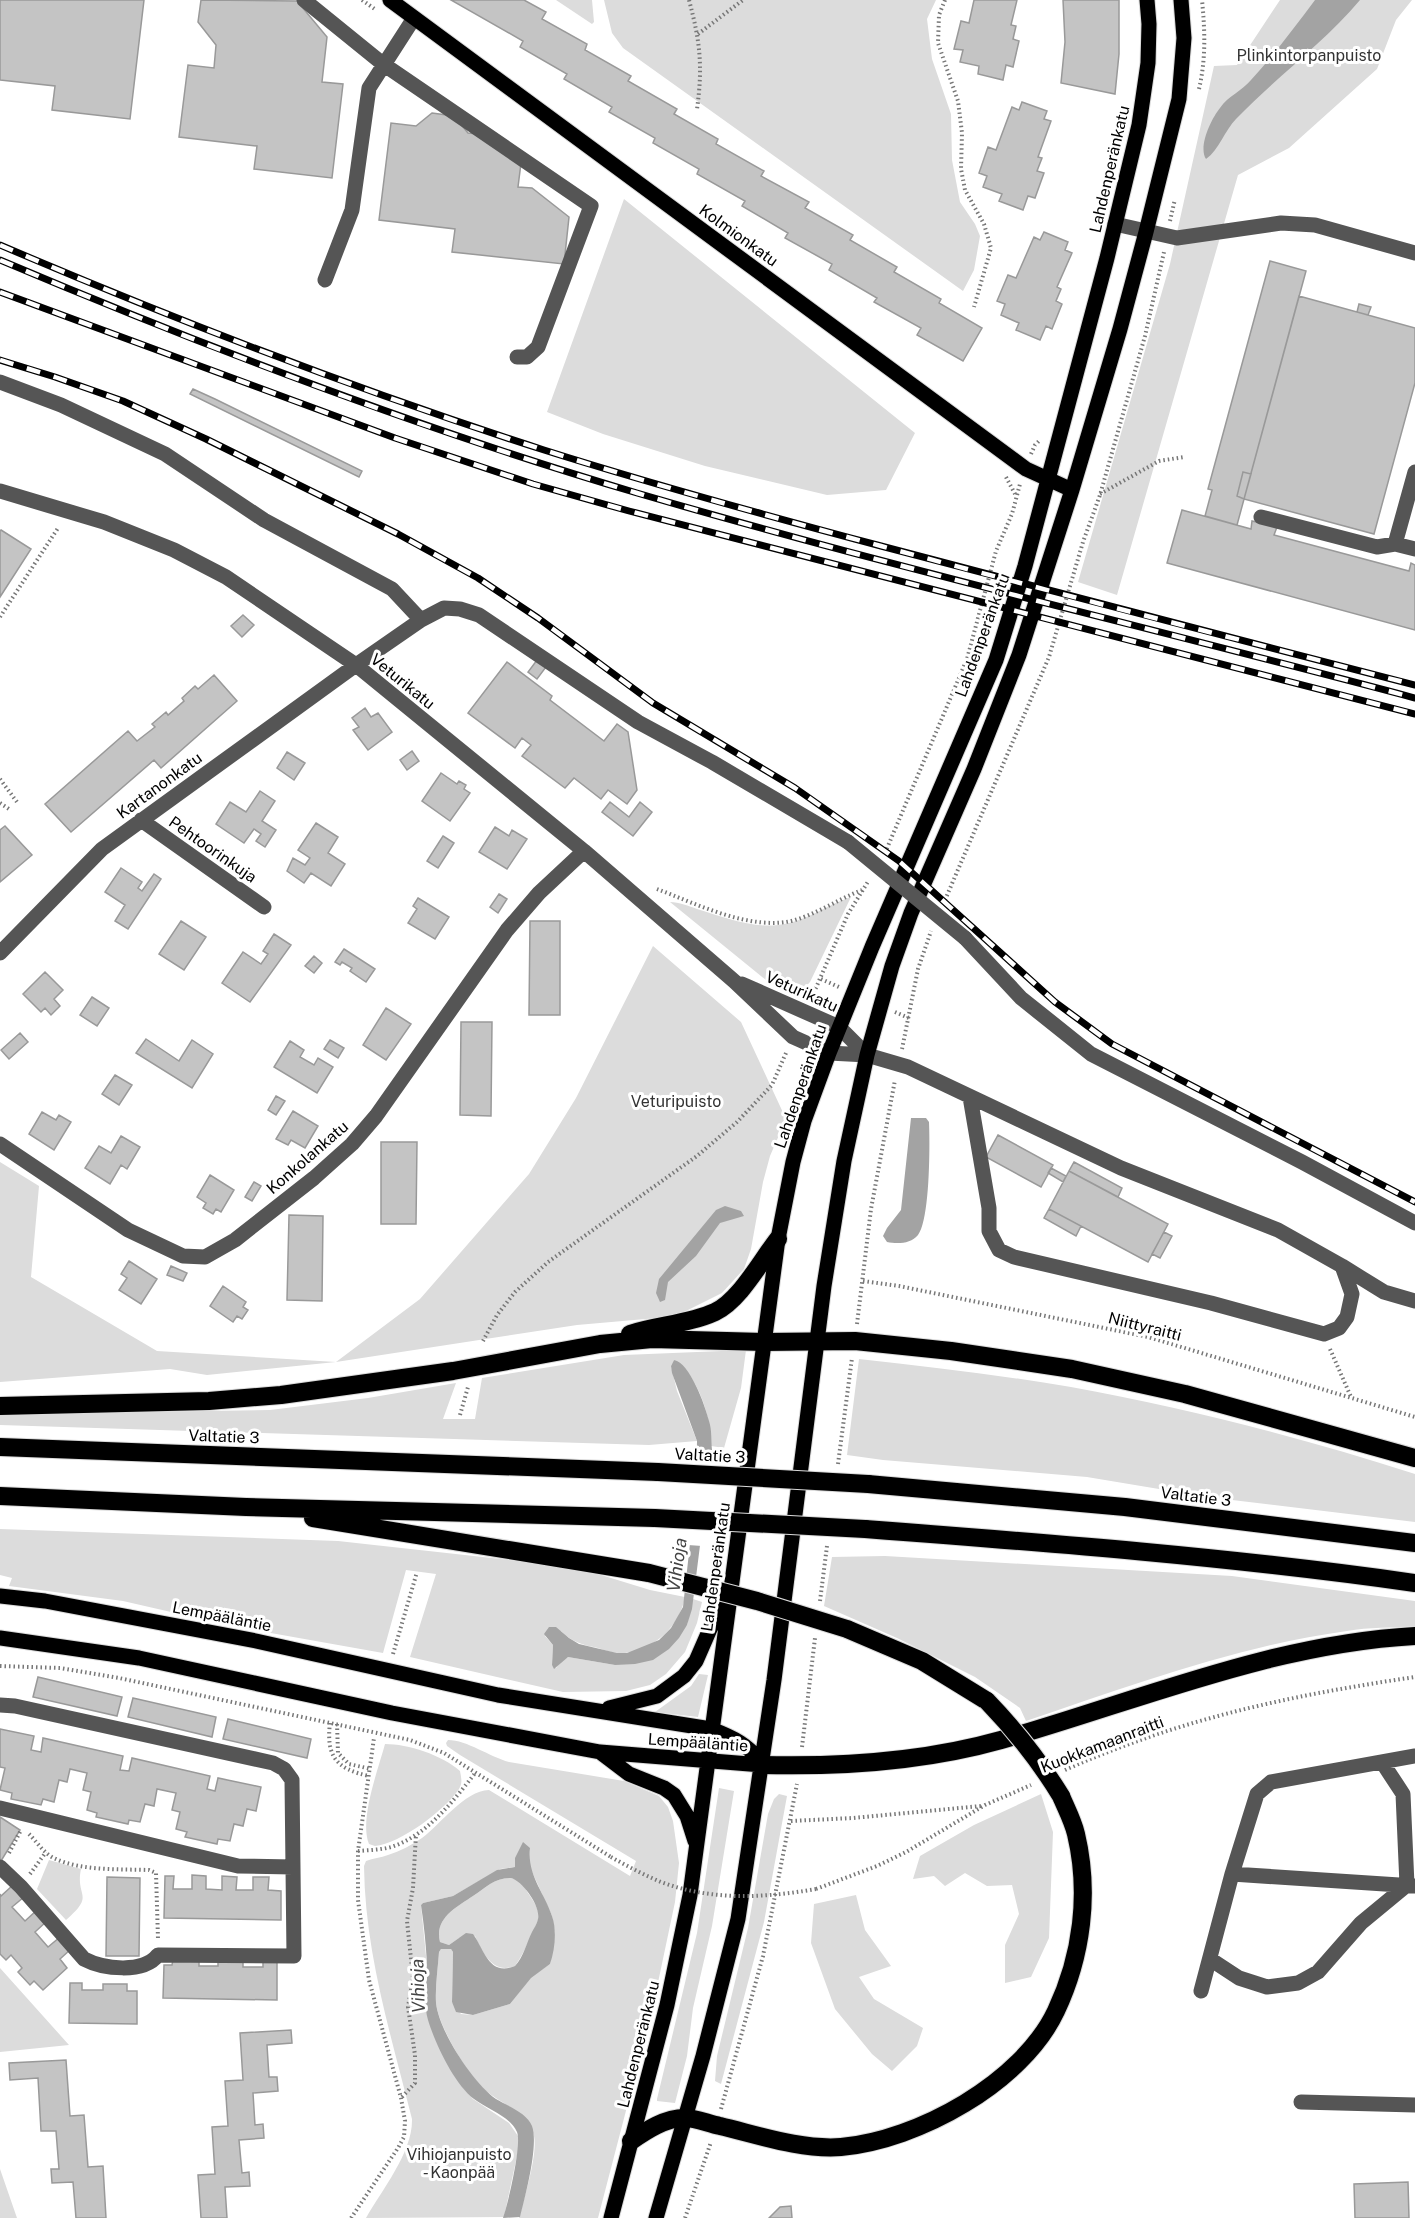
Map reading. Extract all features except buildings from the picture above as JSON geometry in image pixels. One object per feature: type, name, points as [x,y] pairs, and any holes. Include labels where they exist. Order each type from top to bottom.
[{"type":"highway","points":[[600,1344],[651,1327],[716,1312],[748,1283],[758,1264],[778,1239]]},
{"type":"highway","points":[[0,1406],[209,1401],[281,1395],[453,1371],[600,1344],[652,1339],[764,1342],[855,1341],[951,1351],[1072,1369],[1185,1394],[1415,1458]]},
{"type":"highway","name":"Valtatie 3","points":[[0,1447],[658,1472],[868,1484],[1125,1507],[1415,1543]]},
{"type":"highway","points":[[0,1496],[246,1507],[655,1518],[865,1529],[1110,1547],[1415,1583]]},
{"type":"highway","points":[[246,1507],[649,1573],[757,1601],[847,1629],[922,1661],[987,1701],[1014,1729],[1040,1762],[1061,1796],[1076,1832],[1084,1909],[1069,1979],[1055,2013],[1024,2055],[984,2091],[944,2116],[908,2132],[841,2146],[797,2143],[685,2118],[660,2123],[645,2130],[631,2141]]},
{"type":"highway","points":[[762,1765],[826,1766],[876,1763],[941,1754],[1000,1741],[1262,1660],[1338,1644],[1415,1636]]},
{"type":"main road","name":"Kolmionkatu","points":[[390,0],[1026,470],[1072,490]]},
{"type":"main road","name":"Lahdenperänkatu","points":[[611,2218],[669,1995],[697,1849],[711,1729],[778,1239],[792,1162],[804,1121],[839,1027],[996,660],[1025,566],[1115,224],[1145,88],[1149,24],[1147,0]]},
{"type":"main road","points":[[656,2218],[738,1919],[762,1765],[817,1341],[844,1161],[867,1055],[892,966],[911,913],[974,769],[1019,655],[1072,490],[1146,232],[1179,99],[1184,38],[1181,0]]},
{"type":"main road","points":[[600,1710],[657,1696],[684,1676],[696,1661],[730,1592]]},
{"type":"main road","name":"Lempääläntie","points":[[0,1596],[45,1601],[256,1641],[498,1695],[711,1729],[745,1745],[762,1765]]},
{"type":"main road","name":"Lempääläntie","points":[[0,1638],[139,1658],[392,1713],[600,1752],[762,1765]]},
{"type":"main road","points":[[600,1752],[629,1774],[664,1788],[674,1795],[687,1816],[697,1849]]},
{"type":"street","points":[[304,0],[383,64],[591,206],[538,347],[527,357],[517,357]]},
{"type":"street","points":[[325,280],[352,210],[369,88],[414,18]]},
{"type":"street","points":[[1115,224],[1177,238],[1281,223],[1315,225],[1415,253]]},
{"type":"street","points":[[0,381],[62,405],[165,454],[264,520],[392,589],[421,620]]},
{"type":"street","points":[[1395,544],[1415,472]]},
{"type":"street","name":"Veturikatu","points":[[0,491],[104,522],[174,550],[226,577],[356,665],[584,851],[734,981],[793,1037],[829,1053],[867,1055]]},
{"type":"street","points":[[1261,517],[1377,547],[1395,544],[1415,549]]},
{"type":"street","name":"Kartanonkatu","points":[[0,953],[102,849],[421,620],[444,608],[460,609],[479,615],[638,722],[712,762],[848,842],[965,938],[1021,998],[1091,1054],[1302,1162],[1415,1223]]},
{"type":"street","name":"Pehtoorinkuja","points":[[141,820],[264,907]]},
{"type":"street","name":"Konkolankatu","points":[[0,1144],[128,1230],[183,1256],[205,1257],[217,1251],[255,1225],[352,1144],[376,1116],[507,930],[538,893],[584,851]]},
{"type":"street","name":"Veturikatu","points":[[734,981],[839,1027],[867,1055]]},
{"type":"street","points":[[867,1055],[899,1063],[1121,1168],[1278,1230],[1384,1292],[1415,1300]]},
{"type":"street","points":[[970,1097],[989,1208],[989,1231],[999,1250],[1014,1257],[1211,1303],[1324,1334],[1339,1328],[1347,1317],[1352,1294],[1342,1266]]},
{"type":"street","points":[[0,1705],[15,1706],[273,1763],[284,1768],[292,1779],[294,1956],[158,1955],[153,1962],[142,1967],[93,1964],[84,1959],[21,1887],[0,1867]]},
{"type":"street","points":[[1201,1991],[1232,1874],[1257,1794],[1271,1782],[1415,1756]]},
{"type":"street","points":[[1382,1762],[1403,1794],[1411,1886]]},
{"type":"street","points":[[0,1808],[238,1866],[293,1867]]},
{"type":"street","points":[[1232,1874],[1411,1886]]},
{"type":"street","points":[[1210,1959],[1239,1978],[1267,1988],[1298,1983],[1318,1972],[1361,1923],[1411,1886]]},
{"type":"street","points":[[1301,2102],[1415,2105]]},
{"type":"path","points":[[689,0],[698,34],[701,58],[697,109]]},
{"type":"path","points":[[698,34],[742,0]]},
{"type":"path","points":[[945,0],[939,15],[938,43],[958,101],[962,133],[961,169],[965,190],[984,224],[991,248],[974,307]]},
{"type":"path","points":[[944,900],[1049,657],[1100,495],[1161,273]]},
{"type":"path","points":[[885,854],[967,659],[996,551],[1012,514],[1016,495],[1035,445],[1045,435]]},
{"type":"path","points":[[1100,495],[1160,461],[1184,457]]},
{"type":"path","points":[[0,617],[58,528]]},
{"type":"path","points":[[0,779],[17,802]]},
{"type":"path","points":[[0,803],[9,809]]},
{"type":"path","points":[[805,1011],[848,914],[874,872]]},
{"type":"path","points":[[647,886],[733,917],[755,922],[777,923],[795,920],[863,890]]},
{"type":"path","points":[[864,1263],[877,1175],[918,969],[935,922]]},
{"type":"path","points":[[483,1341],[497,1315],[514,1292],[548,1262],[697,1156],[737,1122],[772,1085],[793,1037]]},
{"type":"path","name":"Niittyraitti","points":[[863,1281],[899,1286],[1148,1337],[1415,1417]]},
{"type":"path","points":[[1324,1334],[1351,1397]]},
{"type":"path","points":[[460,1415],[470,1381]]},
{"type":"path","points":[[393,1655],[417,1572]]},
{"type":"path","name":"Kuokkamaanraitti","points":[[0,1666],[60,1668],[107,1676],[330,1722],[427,1746],[476,1772],[611,1857],[660,1881],[687,1890],[719,1896],[764,1896],[816,1889],[849,1878],[906,1852],[985,1805],[1035,1783]]},
{"type":"path","name":"Kuokkamaanraitti","points":[[1056,1774],[1149,1736],[1246,1707],[1338,1688],[1415,1677]]},
{"type":"path","points":[[330,1722],[328,1739],[334,1758],[347,1770],[369,1776]]},
{"type":"path","points":[[338,1724],[338,1753],[349,1764],[371,1769]]},
{"type":"path","points":[[351,2218],[404,2137],[405,2121],[401,2098],[369,1980],[358,1900],[358,1851],[374,1738]]},
{"type":"path","points":[[358,1851],[381,1850],[416,1834],[455,1799],[476,1772]]},
{"type":"path","points":[[791,1821],[854,1818],[985,1805]]},
{"type":"path","points":[[15,1822],[56,1859],[89,1867],[149,1870],[156,1873],[158,1955]]},
{"type":"path","points":[[0,1867],[23,1827]]},
{"type":"path","points":[[401,2098],[416,2083],[415,2055],[408,2007],[413,1978],[407,1921],[413,1888],[416,1834]]},
{"type":"path","points":[[21,1887],[46,1852]]},
{"type":"green space","points":[[556,0],[592,0],[594,22],[592,24]]},
{"type":"green space","points":[[604,0],[936,0],[927,19],[932,59],[951,114],[952,160],[960,202],[980,236],[974,270],[963,291],[623,48],[612,33]]},
{"type":"green space","name":"Plinkintorpanpuisto","points":[[1280,0],[1412,0],[1396,20],[1377,69],[1289,148],[1238,175],[1117,595],[1078,582],[1170,264],[1214,66],[1237,65]]},
{"type":"green space","points":[[624,199],[915,433],[886,490],[827,495],[705,466],[603,434],[547,412]]},
{"type":"green space","points":[[851,897],[810,982],[800,993],[766,980],[670,902],[684,904],[737,921],[768,926],[807,917]]},
{"type":"green space","name":"Veturipuisto","points":[[653,946],[741,1022],[786,1119],[770,1156],[751,1249],[744,1269],[722,1293],[684,1312],[657,1318],[577,1325],[336,1362],[420,1299],[529,1174],[576,1098]]},
{"type":"green space","points":[[0,1162],[39,1186],[31,1277],[157,1351],[336,1362],[207,1375],[170,1369],[0,1382]]},
{"type":"green space","points":[[746,1350],[741,1388],[724,1448],[711,1446],[708,1419],[700,1393],[689,1374],[674,1360],[671,1366],[677,1391],[697,1441],[649,1445],[0,1425],[0,1414],[270,1410],[368,1398],[456,1383],[443,1419],[475,1419],[482,1378],[624,1355]]},
{"type":"green space","points":[[859,1359],[992,1375],[1114,1395],[1201,1414],[1330,1448],[1415,1474],[1415,1522],[1207,1497],[1087,1477],[847,1455]]},
{"type":"green space","points":[[0,1529],[338,1541],[536,1563],[598,1574],[650,1590],[685,1597],[672,1626],[656,1641],[636,1651],[615,1653],[578,1642],[561,1631],[545,1636],[553,1645],[552,1665],[556,1668],[562,1660],[568,1657],[615,1665],[687,1625],[693,1599],[702,1602],[697,1623],[685,1652],[666,1674],[650,1685],[626,1691],[563,1692],[410,1657],[436,1574],[406,1570],[383,1653],[232,1626],[123,1601],[9,1586],[12,1578],[0,1575]]},
{"type":"green space","points":[[885,1556],[1232,1576],[1415,1601],[1415,1626],[1355,1630],[1265,1646],[1184,1668],[1026,1721],[1020,1708],[975,1677],[897,1638],[824,1606],[832,1557]]},
{"type":"green space","points":[[699,1674],[708,1675],[698,1717],[655,1712],[691,1686]]},
{"type":"green space","name":"Vihiojanpuisto - Kaonpää","points":[[448,1740],[463,1743],[509,1762],[624,1781],[659,1796],[668,1807],[673,1821],[679,1863],[675,1902],[652,2011],[598,2218],[519,2218],[534,2154],[535,2144],[531,2128],[521,2115],[492,2096],[470,2074],[448,2037],[436,2003],[441,1949],[451,1949],[453,1952],[452,2002],[461,2014],[473,2015],[510,2004],[531,1977],[550,1964],[555,1932],[552,1916],[529,1865],[530,1848],[515,1862],[515,1867],[500,1869],[453,1896],[421,1905],[427,1966],[439,2045],[464,2089],[473,2099],[509,2123],[518,2136],[518,2151],[504,2217],[366,2218],[402,2157],[411,2132],[412,2119],[374,1962],[365,1898],[364,1866],[366,1861],[383,1857],[414,1843],[462,1802],[480,1792],[489,1790],[630,1876],[636,1861],[460,1755],[447,1746]]},
{"type":"green space","points":[[385,1744],[414,1748],[444,1760],[460,1771],[461,1782],[459,1789],[452,1797],[421,1825],[397,1839],[375,1846],[369,1844],[366,1822]]},
{"type":"green space","points":[[719,1788],[734,1791],[712,1926],[693,2008],[687,2056],[675,2103],[657,2101],[697,1933]]},
{"type":"green space","points":[[779,1794],[787,1796],[764,1922],[721,2084],[715,2081],[717,2056],[748,1928],[768,1814],[774,1799]]},
{"type":"green space","points":[[1041,1794],[1053,1832],[1049,1938],[1031,1977],[1005,1983],[1005,1945],[1019,1914],[1012,1885],[987,1886],[965,1873],[945,1886],[934,1876],[913,1879],[920,1856],[974,1825]]},
{"type":"green space","points":[[49,1860],[81,1869],[82,1900],[75,1912],[66,1920],[37,1889]]},
{"type":"green space","points":[[511,1878],[523,1885],[535,1903],[539,1915],[515,1966],[507,1968],[495,1965],[485,1955],[475,1936],[459,1938],[449,1945],[440,1942],[440,1926],[448,1914],[491,1884]]},
{"type":"green space","points":[[856,1895],[865,1930],[891,1966],[859,1977],[874,1999],[923,2028],[917,2046],[892,2071],[872,2054],[835,2009],[811,1943],[814,1904]]},
{"type":"green space","points":[[0,1968],[69,2045],[0,2052]]},
{"type":"green space","points":[[0,2169],[17,2218],[0,2218]]},
{"type":"shaded area","points":[[1315,0],[1360,0],[1331,31],[1236,119],[1206,159],[1205,140],[1216,113],[1259,71]]},
{"type":"shaded area","points":[[911,1118],[926,1118],[929,1122],[925,1214],[922,1227],[915,1238],[904,1243],[887,1242],[883,1236],[901,1210]]},
{"type":"shaded area","points":[[725,1206],[741,1211],[744,1216],[720,1223],[696,1256],[668,1282],[665,1300],[660,1302],[656,1293],[659,1279],[716,1210]]},
{"type":"shaded area","points":[[674,1360],[686,1369],[700,1395],[710,1424],[712,1450],[692,1609],[687,1625],[669,1649],[653,1660],[615,1665],[568,1657],[554,1669],[552,1665],[553,1645],[544,1634],[549,1627],[556,1627],[579,1644],[617,1653],[627,1653],[659,1640],[671,1628],[683,1607],[696,1489],[697,1441],[672,1373],[671,1366]]},
{"type":"shaded area","points":[[523,1842],[530,1848],[531,1867],[554,1922],[555,1940],[550,1964],[531,1978],[510,2004],[473,2015],[456,2012],[452,2002],[453,1952],[451,1949],[441,1949],[436,1990],[438,2015],[458,2056],[487,2091],[522,2114],[532,2126],[533,2158],[520,2217],[503,2218],[518,2149],[517,2132],[504,2117],[479,2103],[459,2084],[435,2040],[426,2006],[427,1965],[421,1905],[453,1896],[497,1870],[515,1867],[515,1858]],"holes":[[[505,1878],[516,1880],[534,1902],[538,1919],[523,1954],[515,1966],[499,1968],[493,1965],[473,1934],[466,1933],[449,1945],[440,1942],[440,1926],[454,1909],[495,1881]]]},
{"type":"pier","points":[[694,1451],[714,1453],[702,1546],[688,1545]]},
{"type":"railway","points":[[0,245],[270,354],[406,404],[544,450],[839,535],[1415,685]]},
{"type":"railway","points":[[0,260],[157,325],[315,386],[556,468],[734,521],[928,573],[1415,698]]},
{"type":"railway","points":[[0,292],[395,438],[533,484],[629,511],[1415,714]]},
{"type":"railway","points":[[0,360],[123,401],[206,439],[398,534],[478,578],[538,618],[653,703],[795,788],[899,861],[1055,1002],[1112,1044],[1415,1202]]},
{"type":"water label","name":"Vihioja","points":[[677,1565]]},
{"type":"water label","name":"Vihioja","points":[[418,1986]]}]
